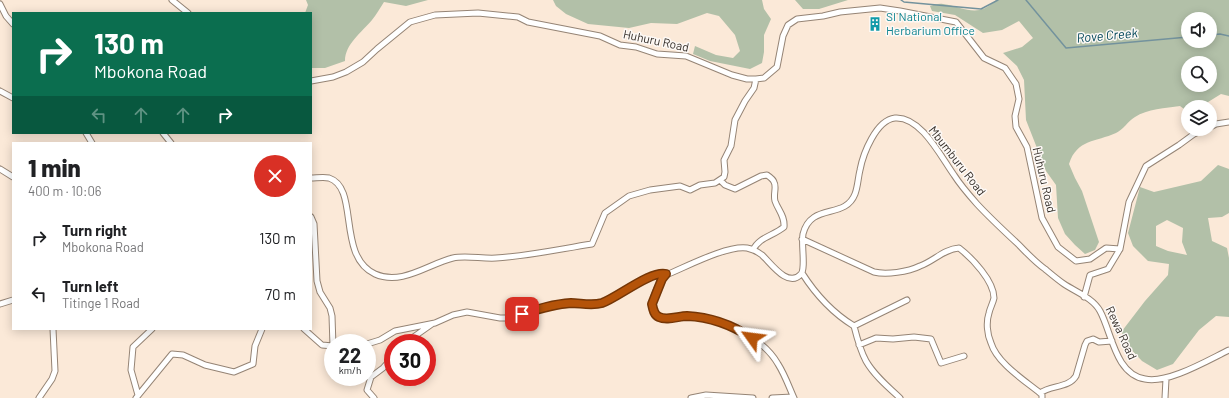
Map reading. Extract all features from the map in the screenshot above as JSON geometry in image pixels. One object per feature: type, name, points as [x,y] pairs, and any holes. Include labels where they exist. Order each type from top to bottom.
[{"type":"street","points":[[172,0],[187,12]]},
{"type":"street","points":[[0,4],[6,16],[12,23]]},
{"type":"street","name":"Huhuru Road","points":[[312,81],[334,77],[346,72],[363,62],[410,22],[435,15],[478,13],[518,17],[528,22],[600,36],[620,45],[636,47],[658,54],[686,56],[732,75],[747,79],[764,78],[777,67],[783,36],[788,25],[797,19],[823,16],[840,12],[880,8],[956,22],[984,58],[1005,68],[1016,84],[1019,99],[1015,116],[1016,127],[1027,147],[1042,218],[1058,246],[1076,261],[1090,259],[1106,248],[1120,249]]},
{"type":"street","points":[[312,178],[329,178],[338,184],[344,193],[350,237],[356,255],[364,266],[375,274],[388,278],[404,277],[454,258],[496,258],[592,244],[606,212],[629,196],[650,190],[680,186],[690,190],[700,185],[715,183],[724,177],[724,160],[731,146],[735,120],[754,88],[756,79]]},
{"type":"street","points":[[0,91],[12,97]]},
{"type":"street","name":"Mbumburu Road","points":[[802,273],[804,268],[802,239],[807,224],[813,217],[821,213],[840,209],[852,200],[857,187],[859,172],[865,151],[873,138],[884,122],[890,119],[903,119],[918,127],[927,136],[964,189],[988,215],[1043,268],[1084,297]]},
{"type":"street","points":[[1217,124],[1229,122]]},
{"type":"street","points":[[164,134],[170,142]]},
{"type":"street","points":[[1084,297],[1090,275],[1108,269],[1120,249],[1129,202],[1146,166],[1191,136]]},
{"type":"street","points":[[0,169],[12,176]]},
{"type":"street","points":[[720,180],[725,185],[735,189],[761,176],[768,175],[774,180],[776,186],[774,199],[782,214],[784,227],[778,232],[761,239],[755,245],[753,250]]},
{"type":"street","points":[[312,219],[314,224],[317,281],[320,292],[330,308],[333,334]]},
{"type":"street","points":[[802,239],[874,272],[883,274],[906,271],[920,266],[945,252],[960,248],[985,276],[991,286],[994,298],[988,314],[987,327],[990,343],[1006,364],[1041,395],[1045,389],[1067,384],[1074,380],[1084,345],[1087,341],[1093,339],[1099,342],[1112,341]]},
{"type":"street","points":[[418,334],[435,322],[453,314],[467,312],[508,318],[556,305],[602,303],[658,274],[666,274],[725,251],[739,248],[753,250],[761,254],[776,271],[789,277],[794,278],[802,273],[813,290],[825,304],[840,318],[854,326],[859,345],[867,362],[886,385],[900,398]]},
{"type":"street","points":[[666,274],[662,279],[652,304],[655,314],[662,318],[686,316],[717,321],[741,331],[772,355],[781,369],[793,397],[772,398]]},
{"type":"street","name":"Rewa Road","points":[[1084,297],[1098,306],[1121,361],[1135,376],[1146,380],[1166,378],[1229,350]]},
{"type":"street","points":[[0,304],[12,300]]},
{"type":"street","points":[[854,326],[907,300]]},
{"type":"street","points":[[376,341],[395,331],[435,322]]},
{"type":"street","points":[[40,398],[52,379],[55,371],[53,330]]},
{"type":"street","points":[[137,397],[131,370],[133,347],[151,330]]},
{"type":"street","points":[[137,397],[172,354],[183,355],[205,365],[234,372],[253,364],[255,346],[262,330]]},
{"type":"street","points":[[305,330],[324,345]]},
{"type":"street","points":[[859,345],[876,338],[893,339],[914,337],[931,339],[941,363],[964,356]]},
{"type":"street","points":[[374,398],[367,390],[371,377],[384,367]]},
{"type":"street","points":[[1165,398],[1166,378]]},
{"type":"street","points":[[691,398],[706,395],[753,398]]},
{"type":"green space","points":[[306,0],[428,0],[406,6],[384,2],[372,20],[351,44],[345,61],[325,68],[312,68],[312,12],[305,12],[308,5]]},
{"type":"green space","points":[[553,0],[762,0],[764,9],[771,19],[764,35],[764,52],[762,63],[750,69],[710,61],[693,54],[695,46],[716,55],[733,58],[740,51],[735,35],[719,16],[707,13],[677,24],[651,23],[629,28],[588,24],[566,14],[556,6]]},
{"type":"green space","points":[[795,0],[848,0],[819,9],[803,9]]},
{"type":"green space","points":[[996,0],[1229,0],[1229,96],[1221,94],[1211,100],[1181,100],[1181,107],[1157,109],[1145,112],[1132,119],[1116,133],[1088,142],[1077,150],[1072,156],[1069,164],[1082,191],[1099,242],[1095,250],[1085,254],[1065,234],[1058,218],[1056,185],[1046,171],[1026,120],[1024,80],[1017,66],[1003,53],[1022,47],[1033,38],[1019,21],[1002,30],[983,33],[955,15],[932,11],[930,6],[941,4],[971,10],[983,9]]},
{"type":"green space","points":[[1218,165],[1229,169],[1229,213],[1222,217],[1208,218],[1212,241],[1227,248],[1229,258],[1229,317],[1216,316],[1199,330],[1173,364],[1157,370],[1142,361],[1123,341],[1122,331],[1145,301],[1168,275],[1169,264],[1148,261],[1133,246],[1128,233],[1140,187],[1154,192],[1201,181]],"holes":[[[1167,220],[1183,228],[1182,242],[1187,255],[1168,251],[1156,246],[1156,226]]]},
{"type":"waterway","name":"Rove Creek","points":[[901,0],[904,2],[981,9],[998,0]]},
{"type":"waterway","name":"Rove Creek","points":[[1026,0],[1066,48],[1181,38]]},
{"type":"waterway","name":"Rove Creek","points":[[1217,34],[1229,36]]},
{"type":"place","name":"SI National Herbarium Office","points":[[875,24]]},
{"type":"route","points":[[522,314],[545,307],[570,303],[602,303],[640,282],[662,273],[666,274],[653,298],[652,304],[655,314],[658,317],[686,316],[717,321],[741,331],[752,338]]}]
